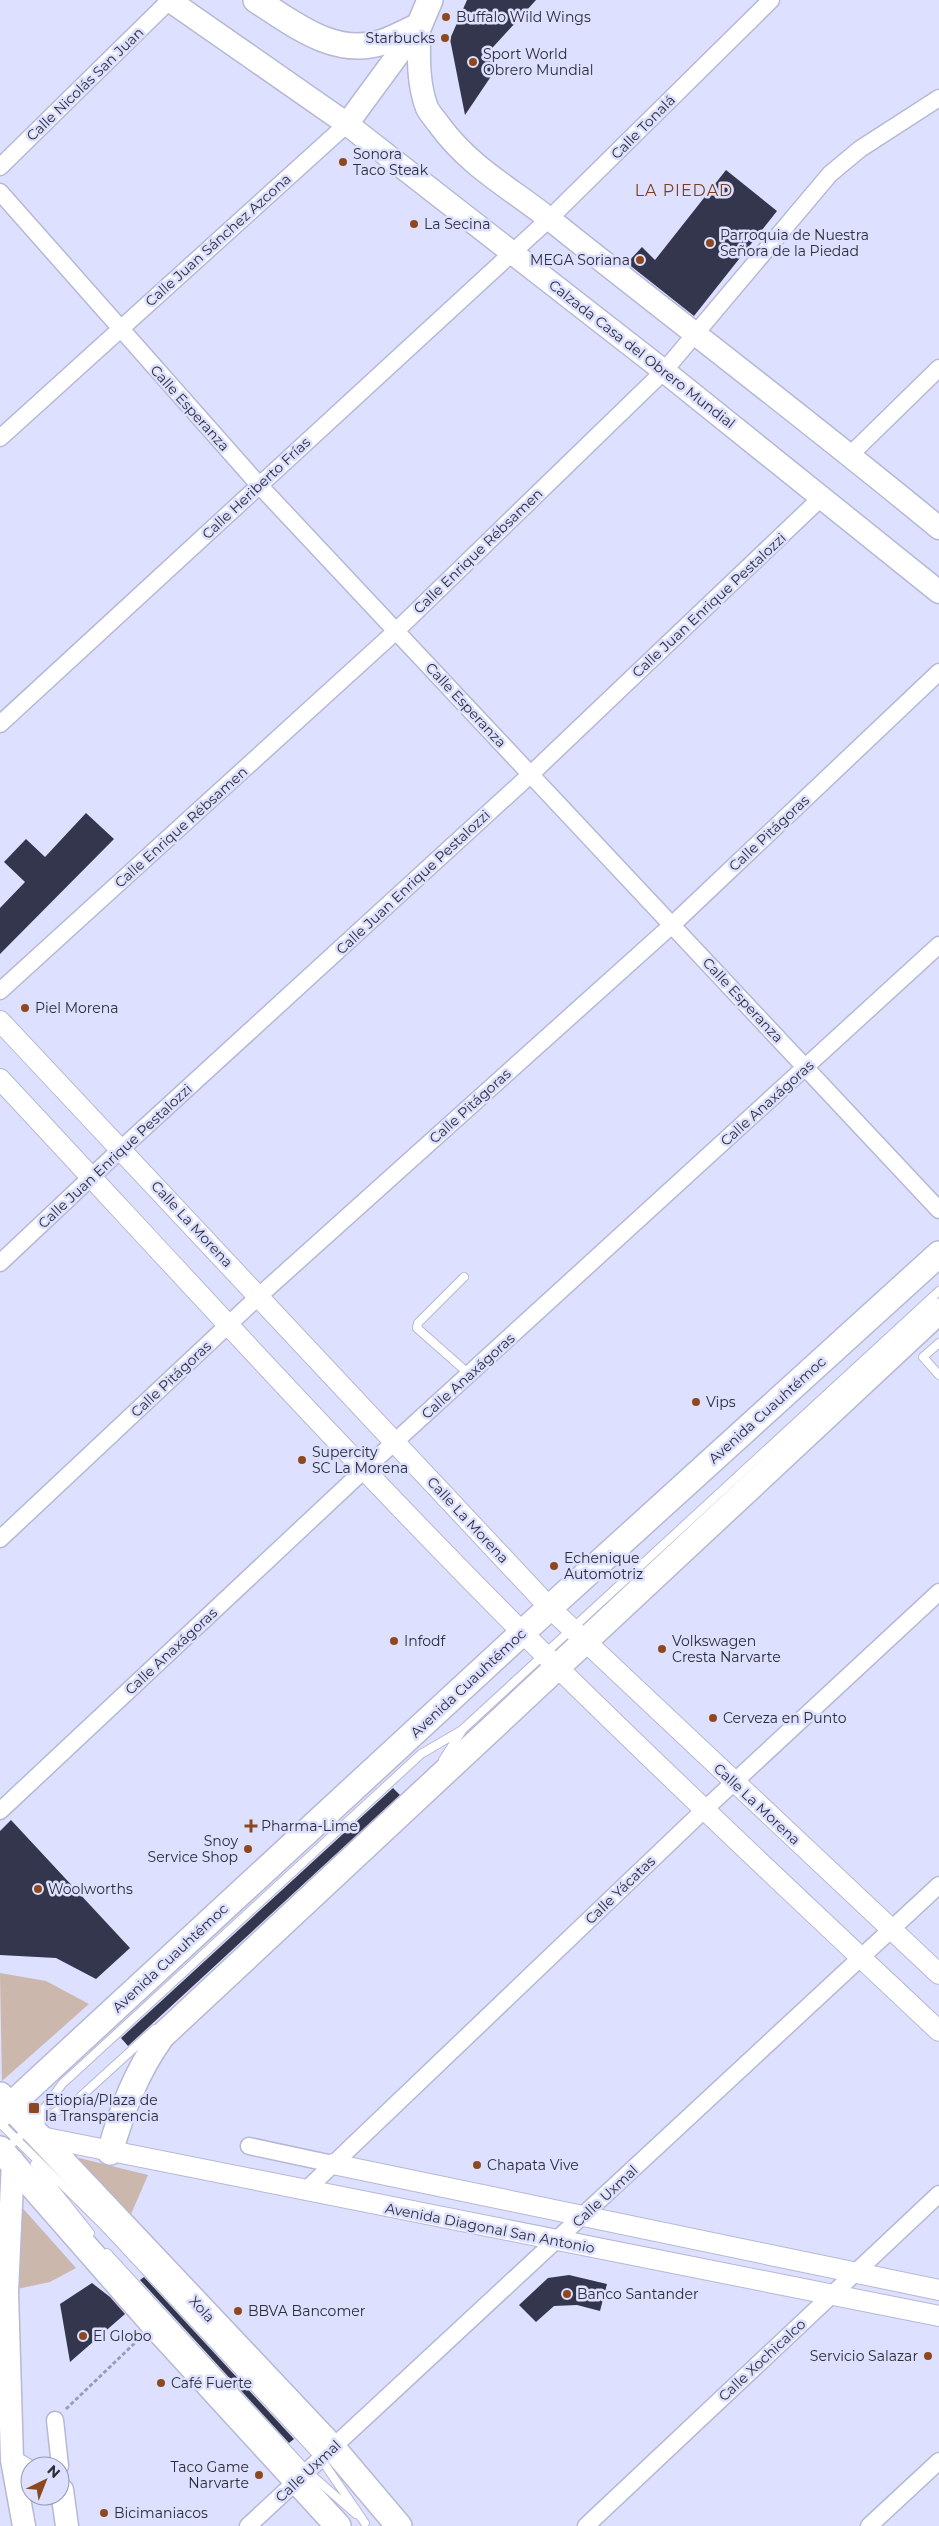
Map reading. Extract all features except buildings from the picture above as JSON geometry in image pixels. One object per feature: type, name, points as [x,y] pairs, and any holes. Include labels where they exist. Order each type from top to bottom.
[{"type":"main road","name":"Calzada Casa del Obrero Mundial","points":[[170,0],[347,124],[823,496],[939,592]]},
{"type":"main road","points":[[256,0],[317,38],[349,47],[382,42],[419,26]]},
{"type":"main road","points":[[430,0],[419,26],[419,72],[427,108],[449,138],[476,166],[549,218],[694,336],[850,455],[939,528]]},
{"type":"main road","name":"Calle Juan Sánchez Azcona","points":[[347,124],[419,26]]},
{"type":"main road","name":"Avenida Cuauhtémoc","points":[[2,2109],[939,1254]]},
{"type":"main road","name":"Avenida Cuauhtémoc","points":[[110,2152],[130,2090],[145,2060],[162,2036],[551,1660],[939,1311]]},
{"type":"main road","name":"Xola","points":[[2,2109],[13,2149],[154,2325],[303,2476],[338,2526]]},
{"type":"main road","points":[[13,2149],[7,2292],[5,2415],[24,2526]]},
{"type":"main road","name":"Xola","points":[[13,2149],[400,2526]]},
{"type":"main road","points":[[65,2506],[68,2526]]},
{"type":"street","name":"Calle Nicolás San Juan","points":[[0,167],[170,0]]},
{"type":"street","name":"Calle Tonalá","points":[[512,252],[771,0]]},
{"type":"street","name":"Calle Enrique Rébsamen","points":[[0,991],[396,631],[664,371],[830,174],[860,148],[939,98]]},
{"type":"street","name":"Calle Juan Sánchez Azcona","points":[[0,438],[347,124]]},
{"type":"street","name":"Calle Esperanza","points":[[0,192],[259,485],[939,1210]]},
{"type":"street","name":"Calle Heriberto Frías","points":[[0,724],[512,252]]},
{"type":"street","points":[[850,455],[939,368]]},
{"type":"street","name":"Calle Juan Enrique Pestalozzi","points":[[0,1264],[121,1149],[530,774],[823,496]]},
{"type":"street","name":"Calle Pitágoras","points":[[0,1539],[259,1296],[672,925],[938,675]]},
{"type":"street","name":"Calle Anaxágoras","points":[[0,1811],[365,1469],[939,945]]},
{"type":"street","name":"Calle La Morena","points":[[0,1021],[550,1608],[939,1974]]},
{"type":"street","points":[[0,1079],[228,1325],[523,1632],[704,1810],[939,2031]]},
{"type":"street","name":"Calle Yácatas","points":[[305,2192],[704,1810],[939,1592]]},
{"type":"street","name":"Calle Uxmal","points":[[248,2526],[557,2242],[939,1885]]},
{"type":"street","points":[[249,2146],[939,2290]]},
{"type":"street","name":"Avenida Diagonal San Antonio","points":[[13,2149],[110,2152],[557,2242],[832,2293],[939,2316]]},
{"type":"street","name":"Calle Xochicalco","points":[[586,2526],[939,2194]]},
{"type":"street","points":[[55,2420],[58,2456]]},
{"type":"street","points":[[869,2526],[939,2461]]},
{"type":"lane","points":[[464,1277],[418,1323],[417,1328],[469,1374]]},
{"type":"lane","name":"Avenida Cuauhtémoc","points":[[578,1635],[939,1291]]},
{"type":"lane","points":[[939,1343],[924,1356],[939,1375]]},
{"type":"lane","name":"Avenida Cuauhtémoc","points":[[13,2149],[62,2084],[421,1754],[462,1730],[551,1660]]},
{"type":"lane","name":"Avenida Cuauhtémoc","points":[[290,1904],[436,1770],[462,1730]]},
{"type":"lane","points":[[93,2237],[13,2149],[78,2099],[158,2025]]},
{"type":"lane","points":[[100,2245],[303,2476],[367,2524]]},
{"type":"lane","points":[[327,2454],[367,2524]]},
{"type":"path","points":[[55,2420],[154,2325]]},
{"type":"shaded area","points":[[0,1973],[46,1981],[89,2004],[2,2081]]},
{"type":"shaded area","points":[[67,2155],[148,2175],[128,2221]]},
{"type":"shaded area","points":[[19,2204],[76,2268],[50,2282],[17,2289]]},
{"type":"place","name":"Buffalo Wild Wings","points":[[446,17]]},
{"type":"place","name":"Starbucks","points":[[445,38]]},
{"type":"place","name":"Sport World Obrero Mundial","points":[[473,62]]},
{"type":"place","name":"Sonora Taco Steak","points":[[343,162]]},
{"type":"place","name":"La Secina","points":[[414,224]]},
{"type":"place","name":"Parroquia de Nuestra Señora de la Piedad","points":[[710,243]]},
{"type":"place","name":"MEGA Soriana","points":[[640,260]]},
{"type":"place","name":"Piel Morena","points":[[25,1008]]},
{"type":"place","name":"Vips","points":[[696,1402]]},
{"type":"place","name":"Supercity SC La Morena","points":[[302,1460]]},
{"type":"place","name":"Echenique Automotriz","points":[[554,1566]]},
{"type":"place","name":"Infodf","points":[[394,1641]]},
{"type":"place","name":"Volkswagen Cresta Narvarte","points":[[662,1649]]},
{"type":"place","name":"Cerveza en Punto","points":[[713,1718]]},
{"type":"place","name":"Pharma-Lime","points":[[251,1826]]},
{"type":"place","name":"Snoy Service Shop","points":[[248,1849]]},
{"type":"place","name":"Woolworths","points":[[38,1889]]},
{"type":"place","name":"Etiopía/Plaza de la Transparencia","points":[[34,2108]]},
{"type":"place","name":"Chapata Vive","points":[[477,2165]]},
{"type":"place","name":"Banco Santander","points":[[567,2294]]},
{"type":"place","name":"BBVA Bancomer","points":[[238,2311]]},
{"type":"place","name":"El Globo","points":[[83,2336]]},
{"type":"place","name":"Servicio Salazar","points":[[928,2356]]},
{"type":"place","name":"Café Fuerte","points":[[161,2383]]},
{"type":"place","name":"Taco Game Narvarte","points":[[259,2475]]},
{"type":"place","name":"Bicimaniacos","points":[[104,2513]]},
{"type":"district","name":"LA PIEDAD","points":[[684,190]]}]
